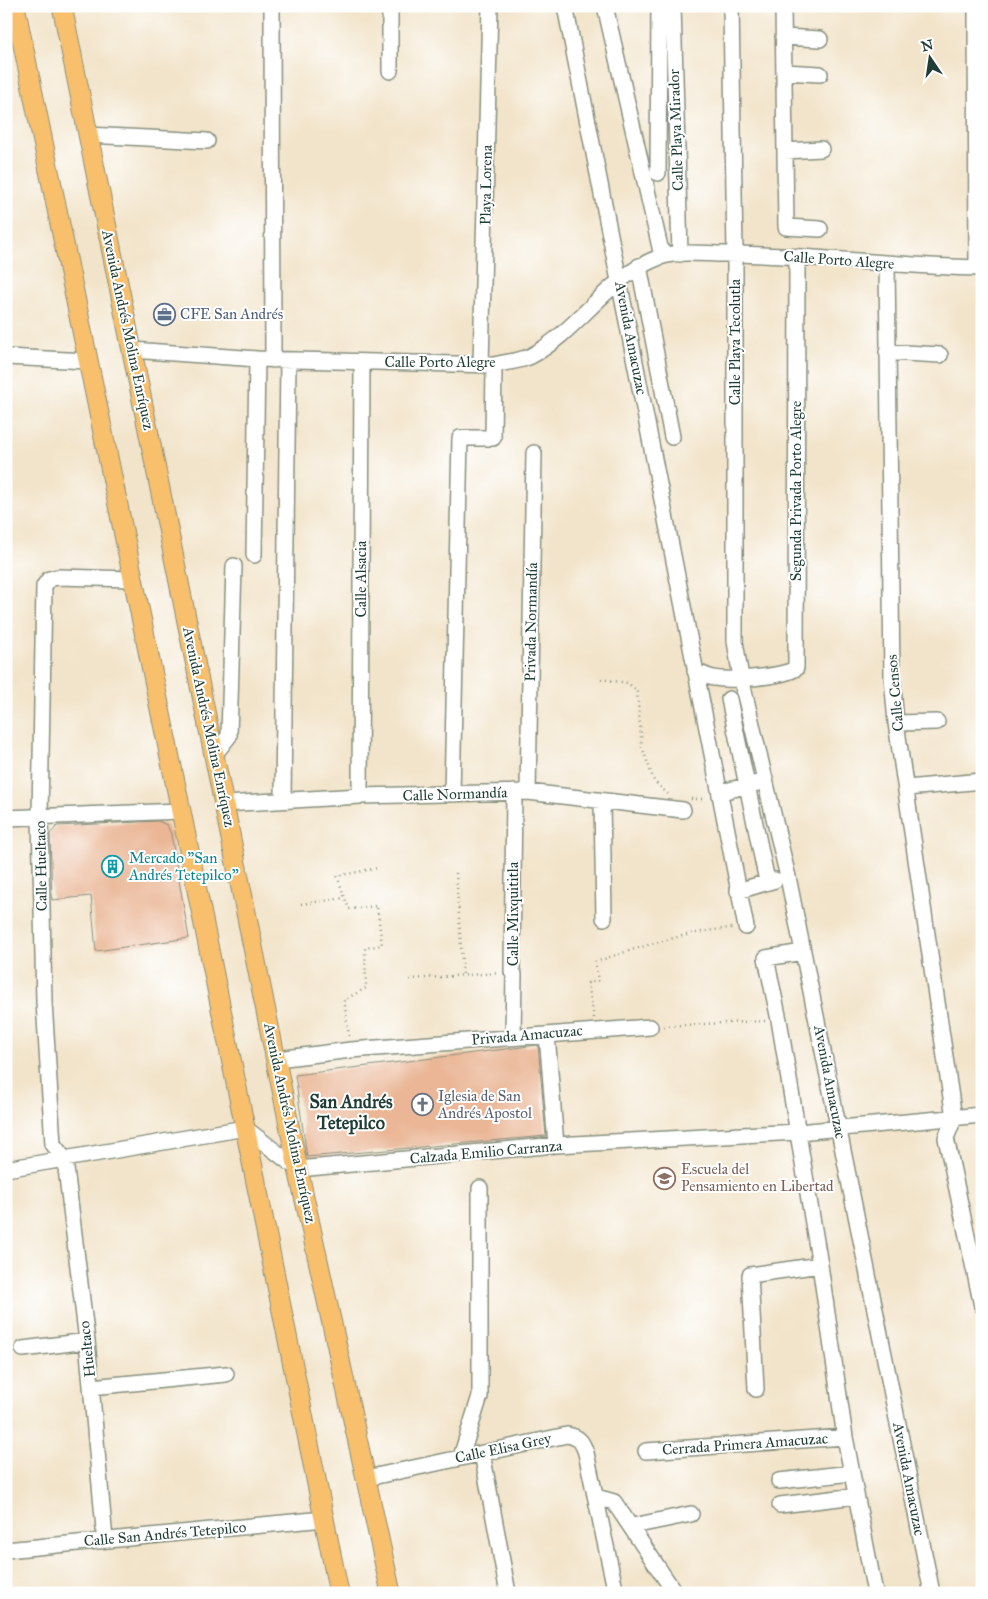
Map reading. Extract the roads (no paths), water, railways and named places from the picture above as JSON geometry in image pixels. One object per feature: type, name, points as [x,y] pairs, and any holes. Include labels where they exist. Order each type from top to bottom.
[{"type":"main road","points":[[15,6],[181,811],[339,1593]]},
{"type":"main road","name":"Avenida Andrés Molina Enríquez","points":[[62,6],[298,1169],[391,1593]]},
{"type":"street","points":[[272,6],[281,360],[283,800]]},
{"type":"street","points":[[390,6],[390,71]]},
{"type":"street","name":"Playa Lorena","points":[[452,794],[460,438],[493,438],[488,365],[490,6]]},
{"type":"street","name":"Avenida Amacuzac","points":[[565,6],[695,671],[721,792],[746,928]]},
{"type":"street","points":[[605,6],[662,256]]},
{"type":"street","points":[[658,172],[659,6]]},
{"type":"street","name":"Calle Playa Mirador","points":[[673,6],[680,254]]},
{"type":"street","name":"Calle Playa Tecolutla","points":[[731,6],[735,254],[735,641],[741,678]]},
{"type":"street","points":[[783,6],[786,227],[820,229]]},
{"type":"street","points":[[976,6],[979,268]]},
{"type":"street","points":[[783,38],[820,39]]},
{"type":"street","points":[[784,72],[820,74]]},
{"type":"street","points":[[87,135],[207,141]]},
{"type":"street","points":[[785,151],[821,149]]},
{"type":"street","name":"Calle Porto Alegre","points":[[132,350],[257,359],[488,365],[529,356],[560,337],[620,280],[639,266],[662,256],[680,254],[735,254],[979,268]]},
{"type":"street","name":"Segunda Privada Porto Alegre","points":[[741,678],[789,673],[796,668],[797,257]]},
{"type":"street","name":"Calle Censos","points":[[887,264],[892,676],[896,723],[954,1118]]},
{"type":"street","points":[[639,266],[672,437]]},
{"type":"street","points":[[887,352],[940,355]]},
{"type":"street","points":[[6,357],[87,361]]},
{"type":"street","points":[[254,555],[257,359]]},
{"type":"street","name":"Calle Alsacia","points":[[360,796],[362,362]]},
{"type":"street","name":"Privada Normandía","points":[[521,792],[534,453]]},
{"type":"street","points":[[214,755],[229,736],[234,566]]},
{"type":"street","name":"Calle Hueltaco","points":[[65,1160],[53,1144],[44,1002],[40,817],[44,586],[49,579],[58,576],[132,579]]},
{"type":"street","points":[[695,671],[714,678],[741,678]]},
{"type":"street","name":"Avenida Amacuzac","points":[[741,678],[788,877],[932,1593]]},
{"type":"street","points":[[729,699],[767,881]]},
{"type":"street","points":[[896,723],[937,722]]},
{"type":"street","points":[[721,792],[766,781]]},
{"type":"street","points":[[907,788],[982,781]]},
{"type":"street","name":"Calle Normandía","points":[[225,804],[360,796],[521,792],[602,801],[687,805]]},
{"type":"street","name":"Calle Mixquititla","points":[[513,1037],[514,974],[512,972],[521,792]]},
{"type":"street","points":[[602,801],[604,918]]},
{"type":"street","points":[[6,818],[181,811]]},
{"type":"street","points":[[738,891],[767,881],[788,877]]},
{"type":"street","points":[[803,952],[766,958],[779,1020],[820,1265],[845,1437],[875,1593]]},
{"type":"street","name":"Privada Amacuzac","points":[[276,1059],[352,1050],[650,1027]]},
{"type":"street","points":[[547,1035],[556,1145]]},
{"type":"street","name":"Calzada Emilio Carranza","points":[[298,1169],[556,1145],[798,1132],[982,1115]]},
{"type":"street","points":[[954,1118],[946,1138],[978,1276],[982,1306]]},
{"type":"street","points":[[6,1169],[245,1128],[298,1169]]},
{"type":"street","name":"Hueltaco","points":[[65,1160],[87,1341],[105,1540]]},
{"type":"street","points":[[460,1457],[480,1396],[480,1188]]},
{"type":"street","points":[[756,1388],[750,1275],[820,1265]]},
{"type":"street","points":[[23,1349],[87,1341]]},
{"type":"street","points":[[91,1387],[226,1374]]},
{"type":"street","name":"Calle Elisa Grey","points":[[367,1478],[567,1435],[576,1436],[582,1442],[596,1497]]},
{"type":"street","name":"Cerrada Primera Amacuzac","points":[[646,1451],[845,1437]]},
{"type":"street","points":[[482,1453],[508,1593]]},
{"type":"street","points":[[779,1482],[852,1473]]},
{"type":"street","points":[[780,1505],[856,1496]]},
{"type":"street","points":[[616,1593],[596,1497],[614,1502],[632,1526],[675,1593]]},
{"type":"street","points":[[632,1526],[691,1514]]},
{"type":"street","name":"Calle San Andrés Tetepilco","points":[[6,1550],[324,1519]]},
{"type":"place","name":"CFE San Andrés","points":[[164,314]]},
{"type":"place","name":"Mercado \"San Andrés Tetepilco\"","points":[[113,867]]},
{"type":"place","name":"Iglesia de San Andrés Apostol","points":[[422,1105]]},
{"type":"place","name":"Escuela del Pensamiento en Libertad","points":[[665,1178]]},
{"type":"district","name":"San Andrés Tetepilco","points":[[351,1112]]}]
